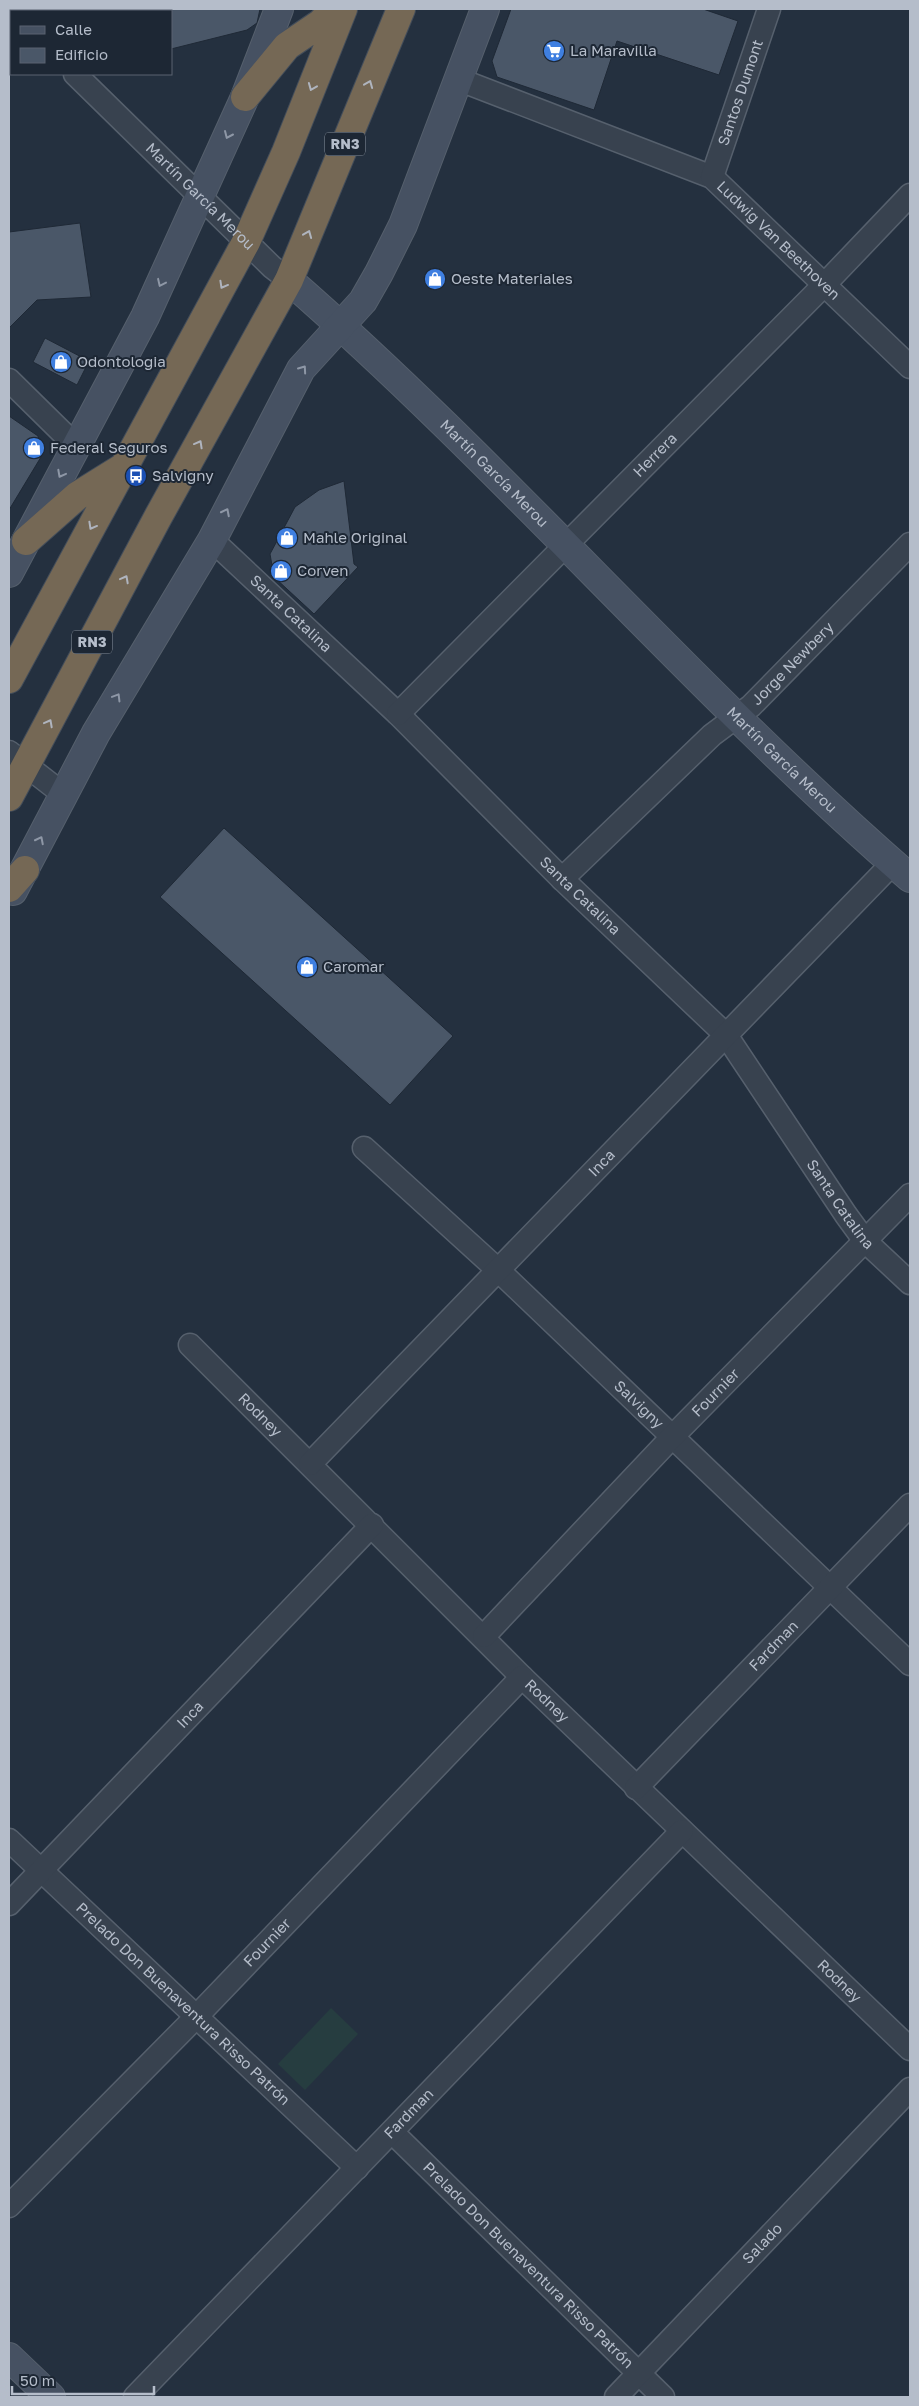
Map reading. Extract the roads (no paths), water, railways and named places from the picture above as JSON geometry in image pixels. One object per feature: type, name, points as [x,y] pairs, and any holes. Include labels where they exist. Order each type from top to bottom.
[{"type":"highway","points":[[245,97],[287,46],[322,23],[334,9]]},
{"type":"highway","points":[[9,678],[246,242],[286,152],[343,9]]},
{"type":"highway","name":"RN3","points":[[9,797],[18,759],[158,518],[289,280],[401,9]]},
{"type":"highway","points":[[26,541],[77,496],[124,468]]},
{"type":"street","points":[[9,573],[145,317],[202,196],[245,97],[279,9]]},
{"type":"street","points":[[9,899],[17,879],[96,733],[212,540],[301,369],[363,301],[403,225],[460,80],[485,9]]},
{"type":"street","name":"Santos Dumont","points":[[712,176],[769,9]]},
{"type":"street","name":"Martín García Merou","points":[[76,75],[202,196],[272,267],[341,325],[566,545],[736,717],[902,870]]},
{"type":"street","name":"Ludwig Van Beethoven","points":[[460,80],[712,176],[910,367]]},
{"type":"street","name":"Herrera","points":[[398,714],[825,284],[910,195]]},
{"type":"street","points":[[9,380],[76,446]]},
{"type":"street","name":"Santa Catalina","points":[[212,540],[398,714],[562,879],[726,1036],[865,1241],[910,1284]]},
{"type":"street","name":"Jorge Newbery","points":[[562,879],[712,734],[751,706],[910,544]]},
{"type":"street","points":[[18,759],[63,794]]},
{"type":"street","name":"Inca","points":[[310,1464],[726,1036],[902,870]]},
{"type":"street","name":"Salvigny","points":[[364,1148],[498,1270],[910,1664]]},
{"type":"street","name":"Fournier","points":[[484,1636],[673,1436],[910,1195]]},
{"type":"street","name":"Rodney","points":[[190,1345],[484,1636],[522,1677],[910,2049]]},
{"type":"street","name":"Fardman","points":[[636,1788],[832,1588],[910,1505]]},
{"type":"street","name":"Inca","points":[[9,1904],[372,1526]]},
{"type":"street","name":"Fournier","points":[[9,2206],[195,2018],[522,1677]]},
{"type":"street","name":"Fardman","points":[[136,2397],[393,2133],[682,1831]]},
{"type":"street","name":"Prelado Don Buenaventura Risso Patrón","points":[[9,1840],[195,2018],[357,2168]]},
{"type":"street","name":"Salado","points":[[616,2397],[910,2089]]},
{"type":"street","name":"Prelado Don Buenaventura Risso Patrón","points":[[393,2133],[664,2397]]},
{"type":"street","points":[[9,2357],[51,2397]]},
{"type":"place","name":"La Maravilla","points":[[554,51]]},
{"type":"place","name":"Oeste Materiales","points":[[435,279]]},
{"type":"place","name":"Odontologia","points":[[61,362]]},
{"type":"place","name":"Federal Seguros","points":[[34,448]]},
{"type":"place","name":"Salvigny","points":[[136,476]]},
{"type":"place","name":"Mahle Original","points":[[287,538]]},
{"type":"place","name":"Corven","points":[[281,571]]},
{"type":"place","name":"Caromar","points":[[307,967]]}]
